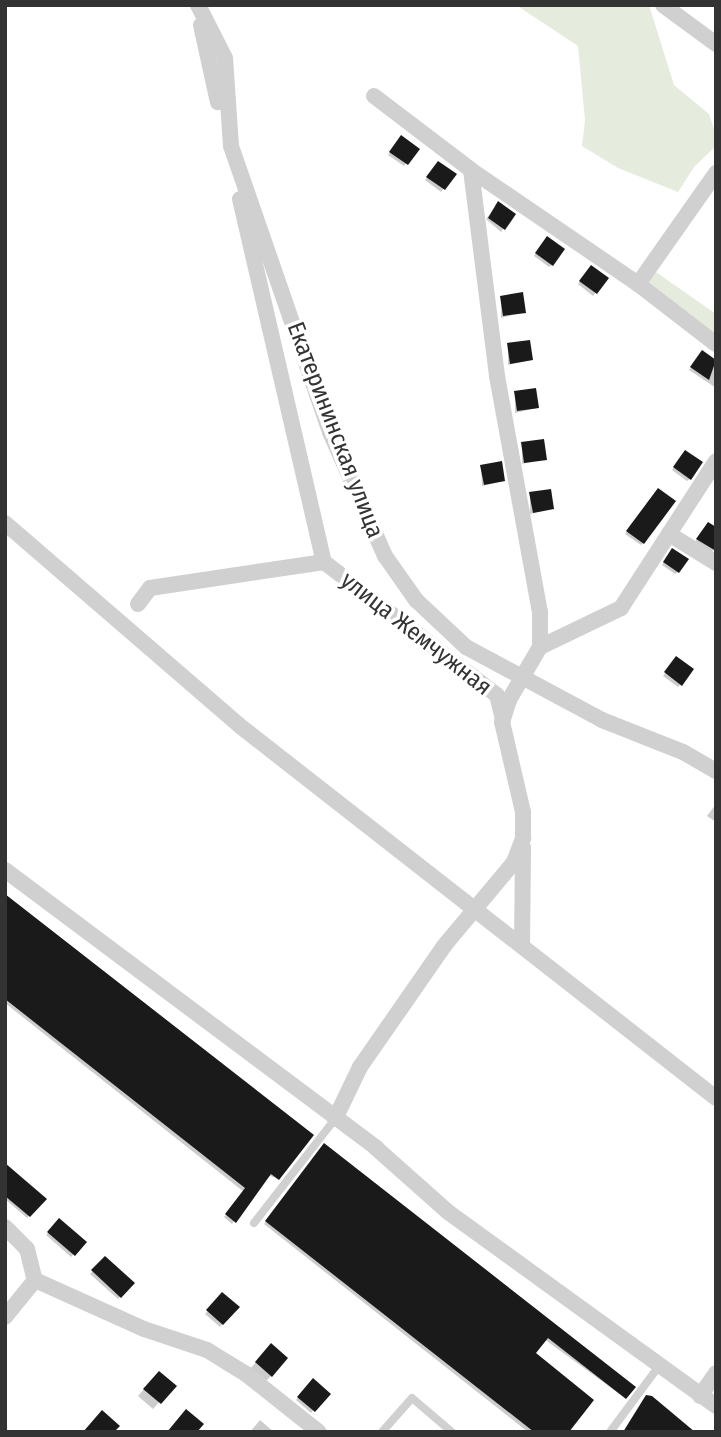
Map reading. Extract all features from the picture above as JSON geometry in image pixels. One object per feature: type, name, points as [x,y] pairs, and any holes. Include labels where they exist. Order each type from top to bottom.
[{"type":"street","name":"Екатерининская улица","points":[[197,5],[324,562]]},
{"type":"street","name":"Екатерининская улица","points":[[197,5],[225,58],[231,146],[330,432],[385,556],[416,600],[466,647],[521,680],[602,720],[683,752],[716,771]]},
{"type":"street","points":[[663,5],[716,44]]},
{"type":"street","points":[[374,96],[471,170],[638,284],[716,344]]},
{"type":"street","points":[[335,1119],[360,1068],[444,946],[477,910],[514,862],[523,838],[523,813],[502,722],[540,647],[540,612],[497,376],[471,170]]},
{"type":"street","points":[[638,284],[715,174]]},
{"type":"street","points":[[540,647],[621,608],[716,461]]},
{"type":"street","points":[[5,523],[240,726],[716,1098]]},
{"type":"street","points":[[669,534],[716,563]]},
{"type":"street","name":"улица Жемчужная","points":[[138,604],[150,588],[324,562],[498,695],[523,813],[522,946]]},
{"type":"street","points":[[5,870],[376,1148],[448,1212],[716,1405]]},
{"type":"street","points":[[5,1227],[27,1249],[35,1280]]},
{"type":"street","points":[[35,1280],[93,1306],[207,1350],[246,1374],[318,1432]]},
{"type":"street","points":[[5,1317],[35,1280]]},
{"type":"street","points":[[700,1396],[716,1373]]},
{"type":"lane","points":[[254,1223],[335,1119]]},
{"type":"lane","points":[[611,1432],[659,1366]]},
{"type":"lane","points":[[382,1432],[412,1398],[452,1432]]},
{"type":"shaded area","points":[[516,5],[649,5],[674,85],[709,114],[716,135],[716,146],[694,167],[678,192],[618,168],[582,146],[585,120],[578,46]]},
{"type":"shaded area","points":[[653,270],[716,314],[716,344],[644,284]]},
{"type":"building","points":[[401,135],[420,149],[408,165],[389,152]]},
{"type":"building","points":[[438,161],[457,174],[445,190],[426,177]]},
{"type":"building","points":[[498,201],[516,214],[505,230],[488,218]]},
{"type":"building","points":[[547,236],[565,249],[553,266],[535,253]]},
{"type":"building","points":[[591,265],[609,278],[597,294],[579,281]]},
{"type":"building","points":[[523,292],[526,313],[503,316],[500,296]]},
{"type":"building","points":[[530,340],[533,360],[510,364],[507,343]]},
{"type":"building","points":[[702,350],[716,360],[709,380],[690,367]]},
{"type":"building","points":[[536,388],[539,408],[517,411],[514,391]]},
{"type":"building","points":[[544,439],[547,460],[524,463],[521,442]]},
{"type":"building","points":[[685,450],[703,462],[691,480],[673,467]]},
{"type":"building","points":[[502,461],[505,481],[484,485],[480,465]]},
{"type":"building","points":[[658,488],[676,501],[644,544],[626,531]]},
{"type":"building","points":[[551,489],[554,509],[533,513],[529,492]]},
{"type":"building","points":[[708,522],[716,527],[716,551],[696,539]]},
{"type":"building","points":[[672,548],[689,559],[679,573],[663,562]]},
{"type":"building","points":[[676,656],[694,669],[682,686],[664,672]]},
{"type":"building","points":[[5,894],[314,1135],[279,1180],[271,1174],[236,1223],[225,1214],[245,1188],[5,999]]},
{"type":"building","points":[[324,1143],[636,1387],[626,1399],[548,1338],[536,1353],[594,1400],[569,1432],[534,1432],[265,1221]]},
{"type":"building","points":[[5,1163],[47,1199],[30,1217],[5,1196]]},
{"type":"building","points":[[59,1218],[87,1242],[75,1256],[47,1232]]},
{"type":"building","points":[[105,1256],[135,1283],[121,1298],[91,1270]]},
{"type":"building","points":[[222,1292],[240,1307],[223,1325],[206,1310]]},
{"type":"building","points":[[271,1343],[288,1358],[272,1377],[255,1362]]},
{"type":"building","points":[[159,1371],[177,1386],[161,1404],[143,1389]]},
{"type":"building","points":[[313,1378],[331,1394],[315,1412],[297,1397]]},
{"type":"building","points":[[646,1395],[652,1396],[695,1432],[623,1432]]},
{"type":"building","points":[[186,1409],[204,1424],[197,1432],[167,1432]]},
{"type":"building","points":[[102,1410],[120,1426],[114,1432],[83,1432]]}]
